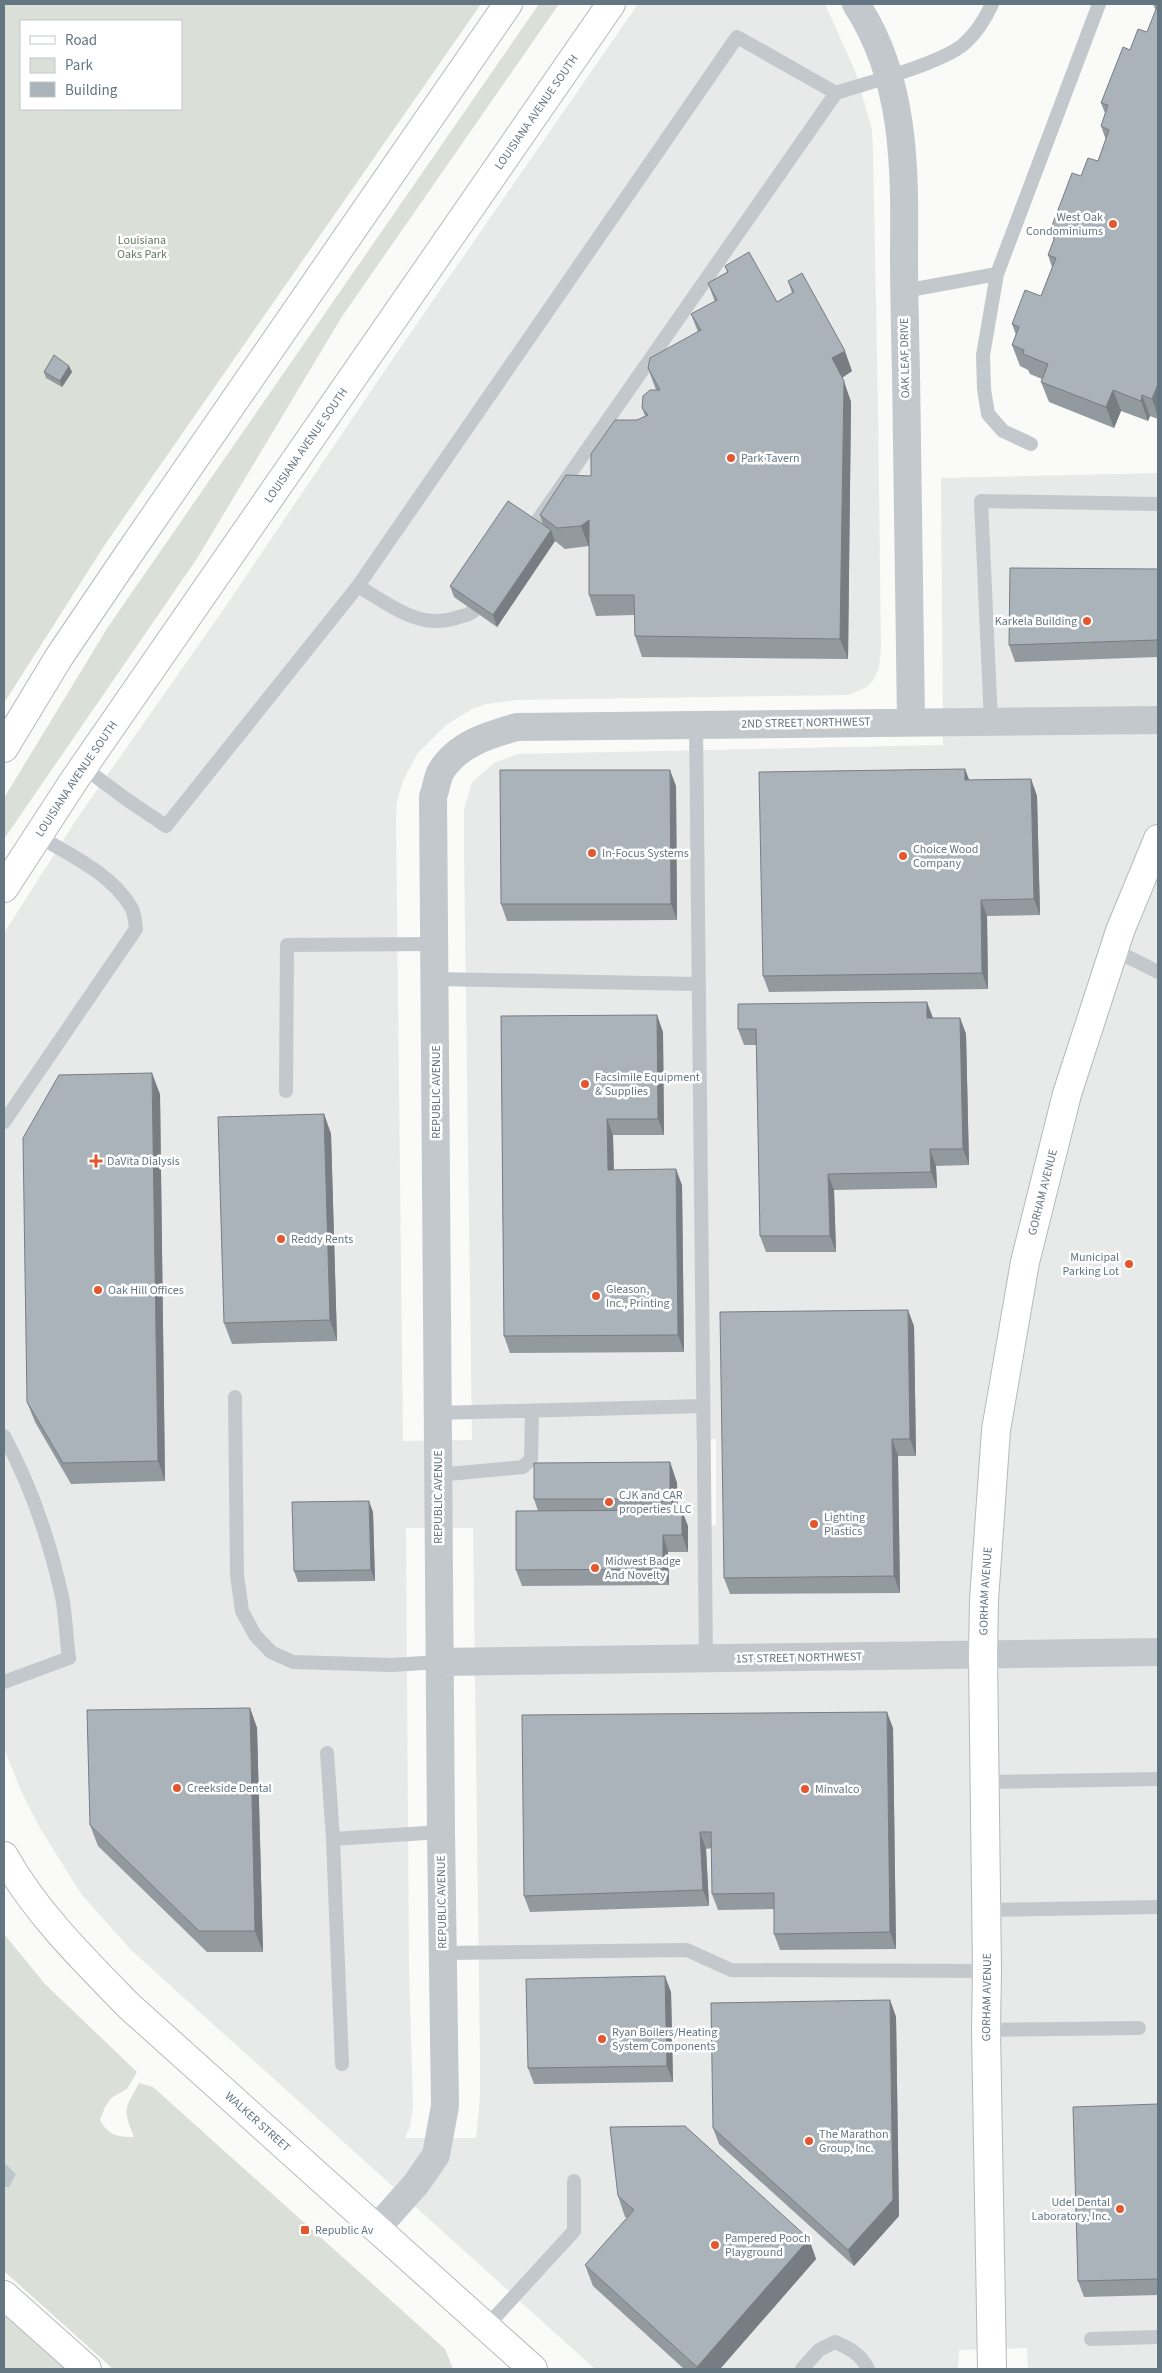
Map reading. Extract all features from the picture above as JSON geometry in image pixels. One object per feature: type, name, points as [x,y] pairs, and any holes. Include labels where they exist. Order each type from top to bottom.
[{"type":"main road","points":[[4,748],[59,657],[508,4]]},
{"type":"main road","name":"LOUISIANA AVENUE SOUTH","points":[[4,888],[83,767],[611,4]]},
{"type":"main road","name":"GORHAM AVENUE","points":[[992,2369],[986,2030],[988,1972],[983,1656],[984,1600],[996,1430],[1025,1262],[1067,1094],[1114,950],[1158,839]]},
{"type":"main road","name":"WALKER STREET","points":[[4,1856],[20,1884],[72,1947],[129,2006],[533,2369]]},
{"type":"main road","points":[[4,2295],[87,2369]]},
{"type":"street","name":"OAK LEAF DRIVE","points":[[856,4],[879,47],[889,75],[897,110],[905,171],[904,291],[911,721]]},
{"type":"street","name":"2ND STREET NORTHWEST","points":[[459,751],[483,736],[516,727],[911,721],[1158,720]]},
{"type":"street","name":"REPUBLIC AVENUE","points":[[376,2228],[416,2184],[436,2156],[445,2106],[439,1662],[434,797],[441,772],[459,751]]},
{"type":"street","name":"1ST STREET NORTHWEST","points":[[439,1662],[706,1660],[1158,1652]]},
{"type":"lane","points":[[533,527],[836,93],[943,58],[966,44],[988,14],[992,4]]},
{"type":"lane","points":[[1031,444],[1003,431],[988,414],[983,355],[997,274],[1099,4]]},
{"type":"lane","points":[[83,767],[166,826],[358,586],[737,38],[836,93]]},
{"type":"lane","points":[[904,291],[997,274]]},
{"type":"lane","points":[[991,722],[981,501],[1158,504]]},
{"type":"lane","points":[[358,586],[400,612],[427,622],[451,620],[474,611]]},
{"type":"lane","points":[[696,724],[706,1660]]},
{"type":"lane","points":[[4,1122],[136,929],[132,908],[110,882],[37,835]]},
{"type":"lane","points":[[286,1091],[287,945],[435,944]]},
{"type":"lane","points":[[1114,950],[1158,972]]},
{"type":"lane","points":[[436,979],[698,984]]},
{"type":"lane","points":[[235,1397],[236,1575],[242,1611],[255,1635],[271,1652],[293,1662],[392,1665],[439,1662]]},
{"type":"lane","points":[[437,1413],[703,1406]]},
{"type":"lane","points":[[438,1475],[523,1467],[531,1459],[532,1411]]},
{"type":"lane","points":[[4,1436],[21,1467],[46,1540],[62,1599],[69,1658],[4,1682]]},
{"type":"lane","points":[[327,1752],[333,1839],[342,2064]]},
{"type":"lane","points":[[985,1782],[1158,1779]]},
{"type":"lane","points":[[333,1839],[441,1832]]},
{"type":"lane","points":[[986,1910],[1158,1907]]},
{"type":"lane","points":[[444,1954],[687,1950],[731,1970],[988,1972]]},
{"type":"lane","points":[[986,2030],[1139,2028]]},
{"type":"lane","points":[[486,2328],[574,2231],[574,2181]]},
{"type":"lane","points":[[1091,2339],[1158,2337]]},
{"type":"lane","points":[[802,2369],[819,2350],[834,2342],[851,2348],[868,2369]]},
{"type":"shaded area","points":[[638,4],[825,4],[856,73],[872,130],[878,407],[881,649],[879,667],[874,679],[867,687],[849,695],[515,700],[487,704],[474,708],[446,725],[417,754],[403,781],[397,800],[396,820],[403,1441],[472,1440],[464,810],[472,782],[494,763],[518,754],[943,745],[941,478],[1158,473],[1158,2369],[1028,2369],[1027,2348],[959,2350],[958,2369],[595,2369],[131,1950],[82,1895],[63,1865],[40,1828],[21,1791],[4,1748],[4,933],[78,817],[221,613],[396,354]],"holes":[[[716,1439],[716,1525],[698,1526],[696,1440]],[[406,1528],[473,1528],[480,2059],[480,2096],[476,2138],[405,2138],[410,2127],[413,2108],[409,1966]]]},
{"type":"shaded area","points":[[4,2162],[16,2174],[9,2187],[4,2187]]},
{"type":"green space","name":"Louisiana Oaks Park","points":[[4,4],[481,4],[104,546],[4,703]]},
{"type":"green space","points":[[539,4],[559,4],[341,318],[198,557],[4,839],[4,798],[108,627]]},
{"type":"green space","points":[[4,1934],[45,1984],[137,2072],[127,2089],[111,2098],[105,2107],[100,2120],[106,2129],[118,2136],[134,2137],[128,2120],[128,2104],[139,2083],[153,2087],[445,2349],[453,2369],[113,2369],[4,2271],[4,2187],[9,2186],[16,2174],[4,2162]]},
{"type":"green space","points":[[4,2313],[68,2369],[4,2369]]},
{"type":"building","name":"West Oak Condominiums","points":[[1158,4],[1158,384],[1152,399],[1142,395],[1141,401],[1113,390],[1106,407],[1041,382],[1048,364],[1023,354],[1024,350],[1012,345],[1019,327],[1012,324],[1025,290],[1041,296],[1056,258],[1048,255],[1056,234],[1050,231],[1072,173],[1081,176],[1088,158],[1098,161],[1109,130],[1101,126],[1108,105],[1101,103],[1123,47],[1130,50],[1138,29],[1147,32]]},
{"type":"building","name":"Park Tavern","points":[[749,252],[777,302],[794,292],[788,281],[802,273],[845,351],[832,358],[844,381],[840,639],[635,636],[634,595],[589,595],[589,520],[581,526],[557,528],[540,515],[566,475],[591,476],[591,454],[615,420],[637,420],[648,415],[642,408],[643,396],[650,390],[660,390],[648,368],[650,358],[701,330],[691,314],[717,300],[708,283],[728,272],[725,266]]},
{"type":"building","points":[[54,355],[69,366],[60,381],[44,372]]},
{"type":"building","points":[[508,501],[551,530],[493,615],[450,586]]},
{"type":"building","name":"Karkela Building","points":[[1010,568],[1158,569],[1157,640],[1009,645]]},
{"type":"building","name":"Choice Wood Company","points":[[965,769],[965,780],[1031,779],[1034,899],[981,900],[982,973],[763,976],[759,772]]},
{"type":"building","name":"In-Focus Systems","points":[[500,770],[670,770],[671,904],[501,904]]},
{"type":"building","points":[[927,1002],[927,1018],[960,1018],[963,1149],[930,1149],[931,1172],[828,1174],[830,1236],[760,1236],[756,1029],[738,1029],[738,1004]]},
{"type":"building","points":[[657,1015],[658,1119],[607,1119],[608,1170],[676,1169],[678,1335],[504,1336],[501,1016]]},
{"type":"building","name":"Oak Hill Offices","points":[[152,1073],[158,1461],[63,1463],[27,1402],[23,1138],[59,1075]]},
{"type":"building","name":"Reddy Rents","points":[[324,1114],[330,1320],[224,1323],[218,1117]]},
{"type":"building","name":"Lighting Plastics","points":[[908,1310],[910,1439],[892,1439],[894,1576],[724,1578],[720,1312]]},
{"type":"building","points":[[670,1462],[670,1499],[534,1499],[534,1463]]},
{"type":"building","points":[[369,1501],[371,1570],[294,1571],[292,1502]]},
{"type":"building","name":"Midwest Badge And Novelty","points":[[682,1510],[682,1535],[663,1535],[663,1569],[516,1570],[516,1511]]},
{"type":"building","name":"Creekside Dental","points":[[250,1708],[255,1931],[199,1931],[90,1825],[87,1710]]},
{"type":"building","points":[[887,1712],[890,1932],[774,1934],[774,1893],[712,1894],[711,1832],[700,1832],[703,1890],[524,1896],[522,1715]]},
{"type":"building","name":"Ryan Boilers/Heating System Components","points":[[665,1976],[667,2066],[528,2068],[526,1979]]},
{"type":"building","name":"The Marathon Group, Inc.","points":[[890,2000],[893,2200],[848,2250],[713,2128],[711,2003]]},
{"type":"building","name":"Udel Dental Laboratory, Inc.","points":[[1158,2104],[1158,2279],[1078,2281],[1073,2107]]},
{"type":"building","name":"Pampered Pooch Playground","points":[[685,2126],[809,2239],[697,2367],[585,2265],[634,2210],[618,2196],[610,2127]]},
{"type":"place","name":"West Oak Condominiums","points":[[1113,224]]},
{"type":"place","name":"Park Tavern","points":[[731,458]]},
{"type":"place","name":"Karkela Building","points":[[1087,621]]},
{"type":"place","name":"In-Focus Systems","points":[[592,853]]},
{"type":"place","name":"Choice Wood Company","points":[[903,856]]},
{"type":"place","name":"Facsimile Equipment & Supplies","points":[[585,1084]]},
{"type":"place","name":"DaVita Dialysis","points":[[96,1161]]},
{"type":"place","name":"Reddy Rents","points":[[281,1239]]},
{"type":"place","name":"Municipal Parking Lot","points":[[1129,1264]]},
{"type":"place","name":"Oak Hill Offices","points":[[98,1290]]},
{"type":"place","name":"Gleason, Inc., Printing","points":[[596,1296]]},
{"type":"place","name":"CJK and CAR properties LLC","points":[[609,1502]]},
{"type":"place","name":"Lighting Plastics","points":[[814,1524]]},
{"type":"place","name":"Midwest Badge And Novelty","points":[[595,1568]]},
{"type":"place","name":"Creekside Dental","points":[[177,1788]]},
{"type":"place","name":"Minvalco","points":[[805,1789]]},
{"type":"place","name":"Ryan Boilers/Heating System Components","points":[[602,2039]]},
{"type":"place","name":"The Marathon Group, Inc.","points":[[809,2141]]},
{"type":"place","name":"Udel Dental Laboratory, Inc.","points":[[1120,2209]]},
{"type":"place","name":"Republic Av","points":[[305,2230]]},
{"type":"place","name":"Pampered Pooch Playground","points":[[715,2245]]}]
